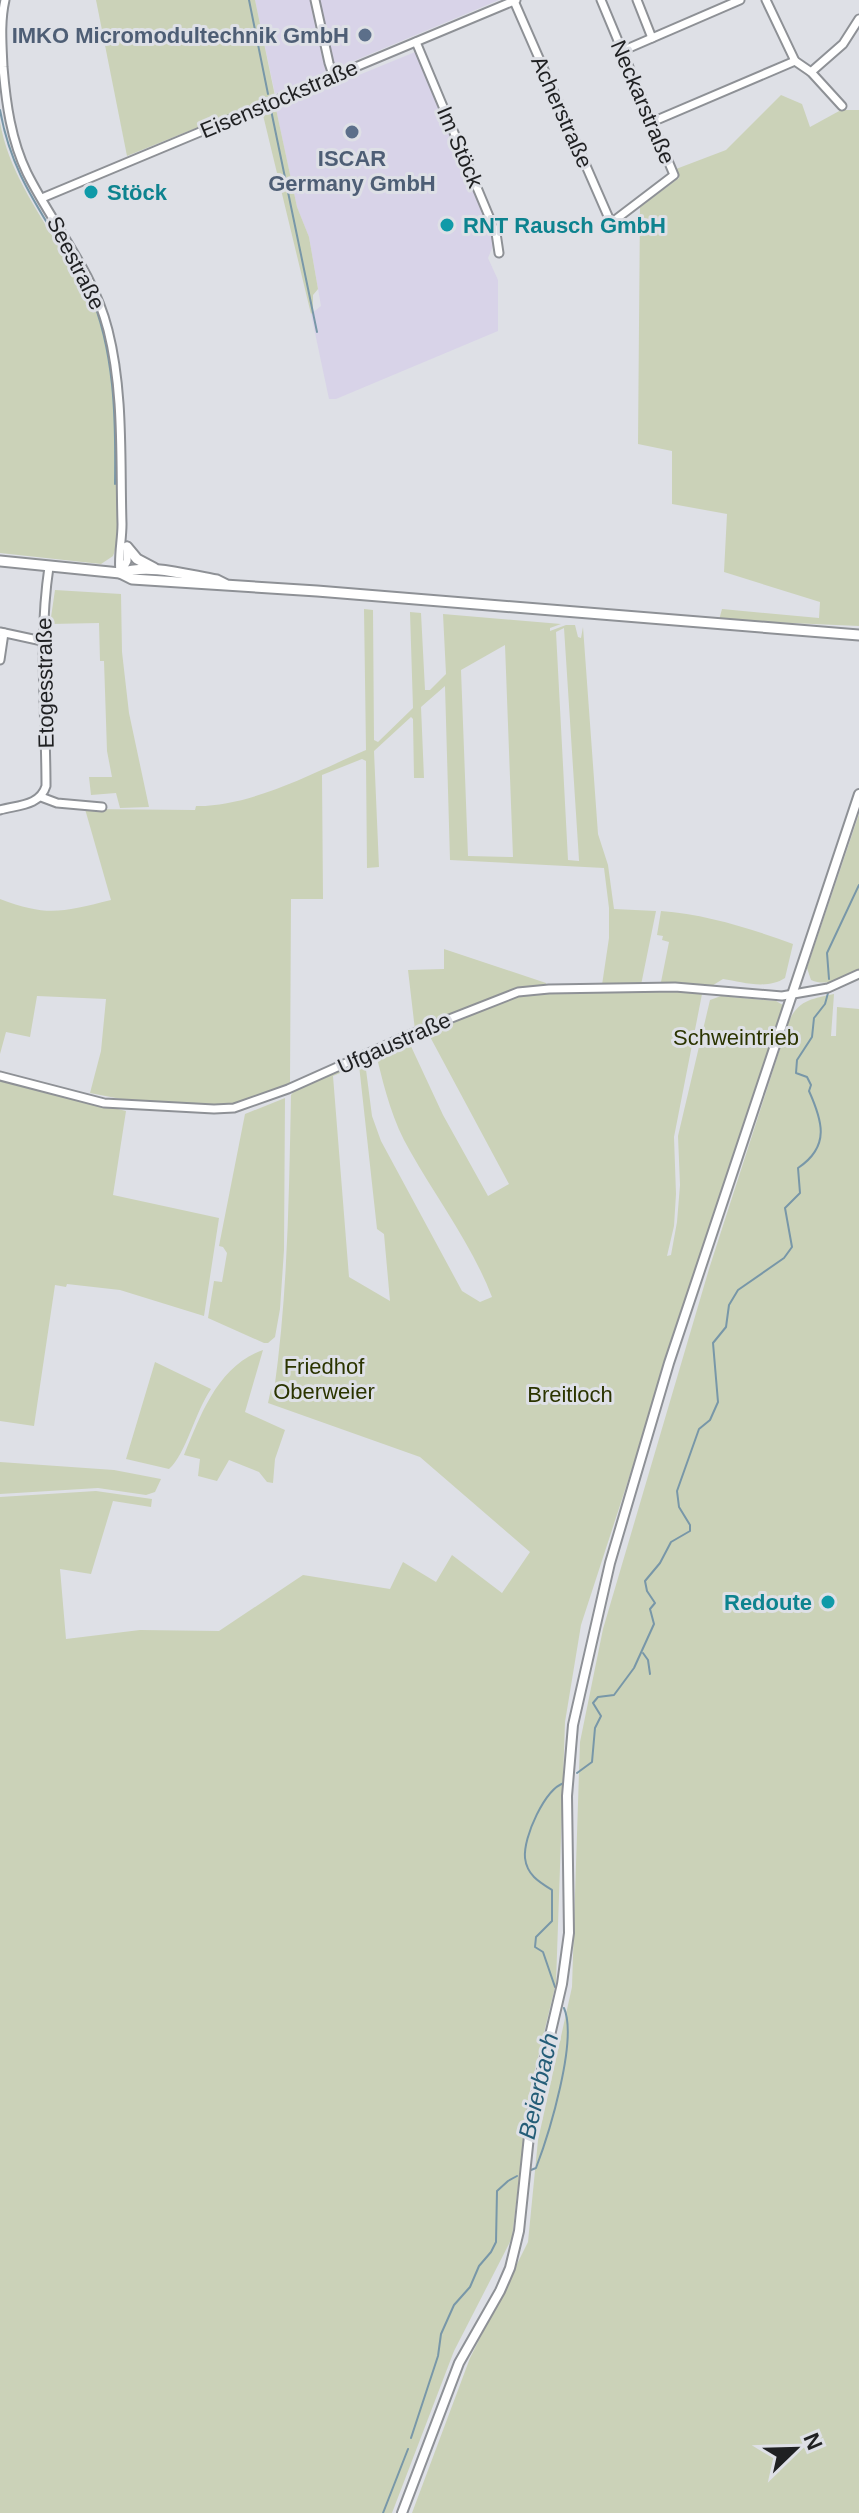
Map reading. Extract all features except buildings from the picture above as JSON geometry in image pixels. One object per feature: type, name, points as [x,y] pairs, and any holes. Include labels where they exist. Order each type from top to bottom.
[{"type":"main road","points":[[127,547],[137,559],[161,571]]},
{"type":"main road","points":[[0,561],[120,573],[132,579],[804,630],[858,637]]},
{"type":"main road","points":[[120,573],[132,569],[161,571],[217,580],[228,585]]},
{"type":"street","name":"Seestraße","points":[[5,0],[1,37],[10,119],[21,157],[81,263],[97,296],[108,330],[120,419],[120,573]]},
{"type":"street","points":[[315,0],[333,75]]},
{"type":"street","name":"Eisenstockstraße","points":[[42,198],[515,0]]},
{"type":"street","name":"Acherstraße","points":[[515,0],[611,223]]},
{"type":"street","name":"Neckarstraße","points":[[601,0],[674,175],[611,223]]},
{"type":"street","points":[[637,0],[652,38]]},
{"type":"street","points":[[622,51],[740,0]]},
{"type":"street","points":[[766,0],[795,61],[811,72],[842,106]]},
{"type":"street","points":[[811,72],[843,44],[859,19]]},
{"type":"street","name":"Im Stöck","points":[[416,42],[496,233],[499,253]]},
{"type":"street","points":[[652,122],[795,61]]},
{"type":"street","name":"Seestraße","points":[[122,533],[127,547]]},
{"type":"street","points":[[120,573],[127,561],[127,547]]},
{"type":"street","name":"Etogesstraße","points":[[41,797],[46,786],[43,605],[49,567]]},
{"type":"street","points":[[0,660],[2,633],[42,641]]},
{"type":"street","points":[[402,2513],[459,2363],[510,2268],[519,2231],[531,2117],[562,1984],[569,1933],[567,1796],[573,1725],[622,1520],[660,1392],[859,794]]},
{"type":"street","points":[[0,810],[31,803],[41,797],[57,803],[102,807]]},
{"type":"street","name":"Ufgaustraße","points":[[0,1076],[104,1103],[234,1108],[288,1089],[411,1034],[518,992],[675,987],[782,996],[828,988],[859,974]]},
{"type":"shaded area","points":[[255,0],[499,0],[275,94]]},
{"type":"shaded area","points":[[415,52],[495,241],[488,258],[498,280],[498,331],[336,399],[329,399],[311,314],[321,306],[309,237],[297,207],[276,109]]},
{"type":"green space","points":[[96,0],[255,0],[275,96],[127,156]]},
{"type":"green space","points":[[781,95],[802,104],[810,127],[841,110],[859,110],[859,626],[719,620],[722,609],[819,618],[820,602],[724,572],[727,514],[672,504],[672,451],[638,444],[640,207],[679,178],[676,169],[726,150]]},
{"type":"green space","points":[[276,109],[297,207],[309,237],[318,289],[313,295],[311,314],[263,115]]},
{"type":"green space","points":[[0,122],[16,172],[59,247],[68,246],[84,276],[105,334],[114,394],[118,523],[113,556],[101,564],[0,553]]},
{"type":"green space","points":[[55,590],[121,594],[122,652],[129,713],[149,807],[120,808],[116,793],[91,795],[89,777],[112,777],[107,751],[104,661],[100,661],[99,623],[50,624]]},
{"type":"green space","points":[[364,609],[373,610],[374,740],[378,742],[413,708],[410,612],[421,613],[425,690],[430,690],[446,674],[443,614],[561,624],[550,628],[550,631],[575,625],[581,638],[583,627],[598,834],[608,865],[614,909],[656,911],[641,985],[602,985],[609,938],[604,868],[450,860],[445,686],[421,707],[424,778],[414,778],[411,717],[374,751],[379,867],[367,868],[366,761],[362,759],[322,775],[323,899],[291,899],[290,1084],[229,1106],[121,1099],[90,1093],[101,1051],[106,999],[37,996],[30,1037],[6,1032],[0,1054],[0,899],[55,911],[111,900],[85,809],[195,810],[196,806],[239,801],[304,778],[366,750]],"holes":[[[564,628],[579,860],[579,861],[568,860],[556,632]],[[505,645],[513,857],[468,856],[461,670]]]},
{"type":"green space","points":[[859,814],[859,971],[835,981],[817,982],[811,980],[807,968]]},
{"type":"green space","points":[[661,911],[728,923],[793,944],[785,978],[770,984],[723,979],[710,987],[661,982],[669,942],[657,935]]},
{"type":"green space","points":[[444,949],[546,983],[545,986],[524,988],[415,1030],[408,970],[444,969]]},
{"type":"green space","points":[[673,989],[699,991],[702,994],[674,1137],[676,1194],[674,1226],[667,1256],[671,1255],[677,1222],[680,1185],[678,1136],[710,1000],[721,996],[776,1001],[783,1005],[581,1625],[565,1722],[556,1983],[528,2099],[512,2238],[454,2351],[392,2513],[0,2513],[0,1497],[96,1491],[152,1499],[151,1507],[113,1501],[91,1574],[60,1569],[66,1639],[140,1630],[219,1631],[303,1575],[390,1589],[403,1562],[436,1582],[452,1555],[502,1593],[530,1552],[420,1457],[268,1403],[271,1389],[274,1391],[282,1317],[291,1095],[295,1090],[427,1032],[519,995]],"holes":[[[428,1033],[509,1184],[488,1196],[443,1115],[409,1042]],[[377,1058],[390,1106],[404,1140],[464,1241],[492,1297],[480,1302],[462,1291],[381,1141],[372,1116],[365,1062]],[[359,1065],[377,1229],[384,1234],[390,1301],[349,1277],[333,1076]]]},
{"type":"green space","points":[[834,994],[831,1036],[836,1036],[837,1007],[859,1009],[859,2513],[412,2513],[470,2358],[528,2242],[538,2140],[572,1987],[580,1742],[603,1629],[709,1269],[789,1021],[802,1004]]},
{"type":"green space","points":[[0,1081],[126,1111],[113,1195],[219,1218],[204,1316],[120,1290],[55,1285],[34,1426],[0,1421]]},
{"type":"green space","points":[[285,1098],[284,1250],[280,1309],[275,1337],[264,1343],[208,1318],[214,1281],[222,1282],[227,1253],[219,1246],[245,1114]]},
{"type":"green space","points":[[263,1350],[245,1412],[285,1430],[275,1459],[273,1483],[267,1482],[259,1472],[229,1460],[217,1481],[198,1476],[200,1459],[184,1455],[205,1408],[234,1367]]},
{"type":"green space","points":[[155,1362],[211,1389],[169,1469],[126,1459]]},
{"type":"green space","points":[[0,1462],[114,1470],[161,1479],[155,1492],[146,1495],[98,1488],[0,1494]]},
{"type":"waterway","points":[[249,0],[268,94]]},
{"type":"waterway","points":[[0,110],[10,149],[24,183],[89,290],[98,313],[112,386],[115,484]]},
{"type":"waterway","points":[[271,110],[317,332]]},
{"type":"waterway","name":"Beierbach","points":[[829,979],[827,953],[859,885]]},
{"type":"waterway","name":"Beierbach","points":[[577,1773],[592,1762],[595,1728],[601,1716],[593,1703],[598,1697],[614,1695],[634,1668],[654,1624],[650,1609],[655,1603],[645,1581],[660,1563],[671,1542],[690,1531],[690,1525],[679,1507],[677,1491],[699,1429],[710,1420],[718,1402],[713,1343],[726,1327],[729,1305],[738,1290],[784,1258],[792,1247],[785,1208],[800,1193],[798,1168],[815,1151],[821,1132],[809,1091],[811,1085],[807,1077],[796,1073],[797,1060],[812,1037],[814,1018],[825,1004],[828,993]]},
{"type":"waterway","points":[[643,1653],[648,1660],[650,1674]]},
{"type":"waterway","name":"Beierbach","points":[[555,1987],[543,1952],[535,1947],[536,1937],[552,1921],[552,1890],[531,1873],[526,1864],[525,1849],[531,1827],[543,1804],[564,1783]]},
{"type":"waterway","name":"Beierbach","points":[[531,2170],[536,2168],[542,2153],[565,2064],[567,2023],[564,2008]]},
{"type":"waterway","name":"Beierbach","points":[[411,2438],[438,2356],[441,2334],[454,2305],[470,2287],[479,2266],[496,2242],[497,2191],[517,2176]]},
{"type":"waterway","name":"Beierbach","points":[[383,2513],[408,2449]]},
{"type":"place","name":"IMKO Micromodultechnik GmbH","points":[[365,35]]},
{"type":"place","name":"ISCAR Germany GmbH","points":[[352,132]]},
{"type":"place","name":"Stöck","points":[[91,192]]},
{"type":"place","name":"RNT Rausch GmbH","points":[[447,225]]},
{"type":"place","name":"Redoute","points":[[828,1602]]},
{"type":"park label","name":"Schweintrieb","points":[[736,1037]]},
{"type":"park label","name":"Friedhof Oberweier","points":[[324,1378]]},
{"type":"park label","name":"Breitloch","points":[[570,1394]]}]
